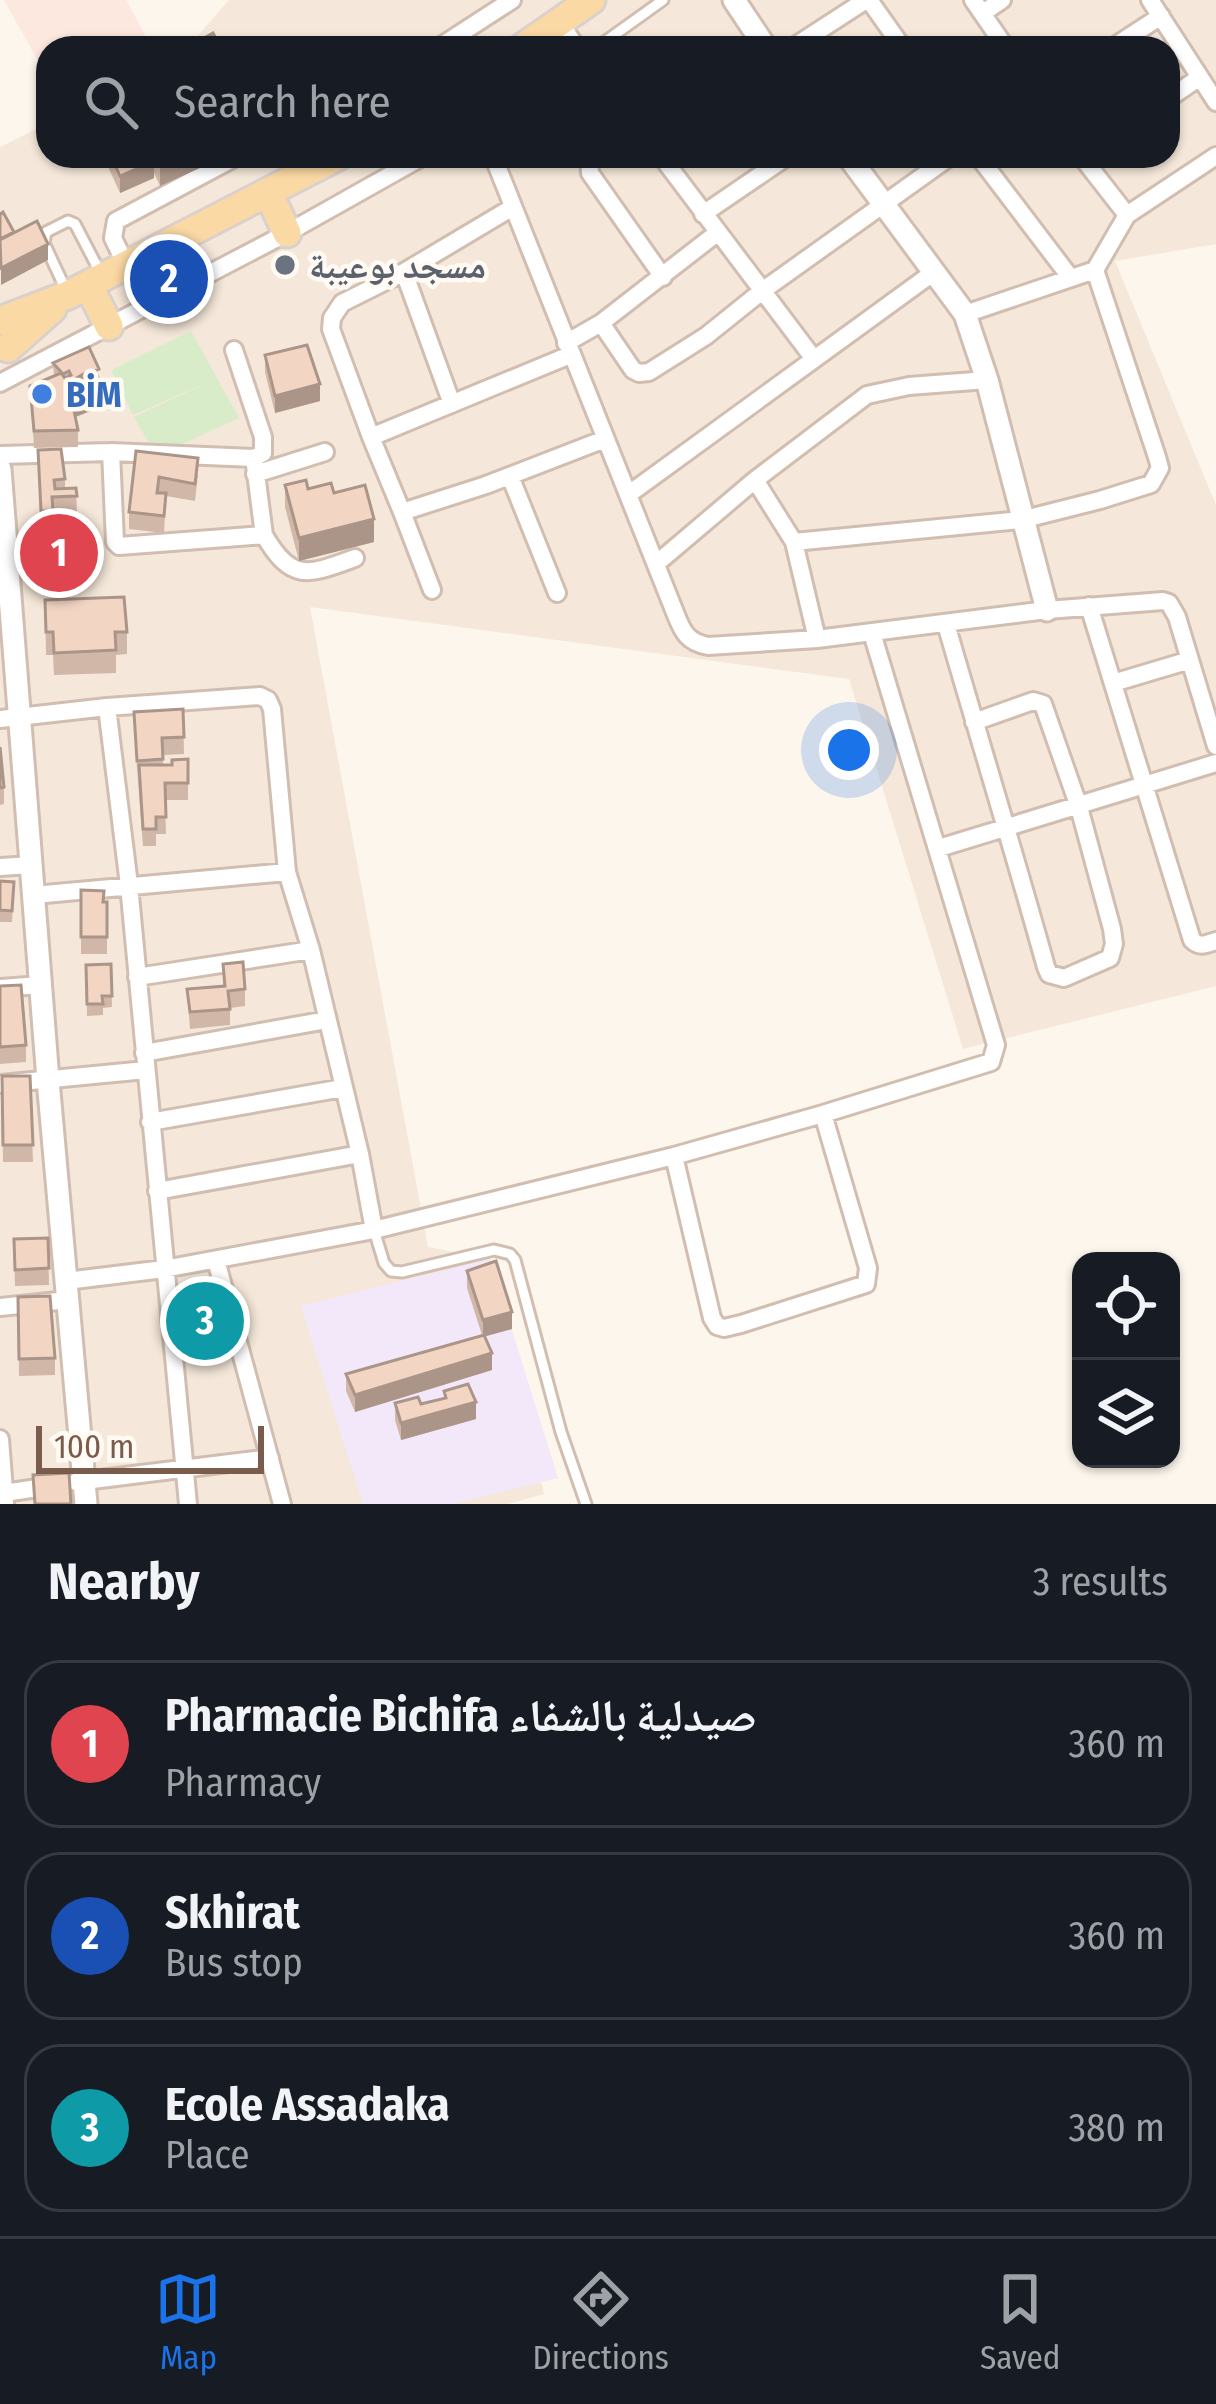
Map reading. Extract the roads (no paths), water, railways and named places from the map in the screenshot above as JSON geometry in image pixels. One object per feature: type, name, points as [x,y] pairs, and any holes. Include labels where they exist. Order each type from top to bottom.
[{"type":"main road","points":[[532,36],[552,11],[591,0]]},
{"type":"main road","points":[[2,343],[96,280],[316,168]]},
{"type":"main road","points":[[268,194],[287,233]]},
{"type":"main road","points":[[96,280],[109,326]]},
{"type":"street","points":[[456,36],[512,0]]},
{"type":"street","points":[[734,0],[758,36]]},
{"type":"street","points":[[811,36],[868,0],[894,36]]},
{"type":"street","points":[[998,36],[978,6],[1002,0]]},
{"type":"street","points":[[1125,36],[1155,8],[1173,36]]},
{"type":"street","points":[[552,11],[569,36]]},
{"type":"street","points":[[1180,46],[1216,102]]},
{"type":"street","points":[[1180,91],[1200,77]]},
{"type":"street","points":[[964,314],[1095,270],[1127,215],[1216,156]]},
{"type":"street","points":[[96,280],[116,221],[215,168]]},
{"type":"street","points":[[0,383],[403,168]]},
{"type":"street","points":[[498,168],[676,615],[691,641],[708,646],[818,639],[1047,610],[1169,603],[1216,746]]},
{"type":"street","points":[[590,168],[663,277]]},
{"type":"street","points":[[670,168],[814,359]]},
{"type":"street","points":[[703,214],[770,168]]},
{"type":"street","points":[[857,168],[964,314],[987,380],[1047,610]]},
{"type":"street","points":[[601,323],[633,370],[649,372],[706,336],[935,168]]},
{"type":"street","points":[[988,168],[1070,277]]},
{"type":"street","points":[[1091,168],[1127,215]]},
{"type":"street","points":[[432,590],[370,437],[331,329],[332,318],[342,303],[513,207]]},
{"type":"street","points":[[370,437],[568,349],[717,233]]},
{"type":"street","points":[[794,542],[1021,520],[1151,484],[1160,468],[1095,270]]},
{"type":"street","points":[[404,272],[452,404]]},
{"type":"street","points":[[629,494],[934,272]]},
{"type":"street","points":[[234,350],[263,437],[263,453],[255,466],[264,536],[277,557],[298,571],[324,569],[355,558]]},
{"type":"street","points":[[656,564],[867,394],[987,380]]},
{"type":"street","points":[[402,512],[605,440]]},
{"type":"street","points":[[111,452],[115,542],[119,546],[264,536]]},
{"type":"street","points":[[0,455],[111,452],[255,466],[325,452]]},
{"type":"street","points":[[0,469],[9,718],[34,896],[85,1492]]},
{"type":"street","points":[[510,476],[557,593]]},
{"type":"street","points":[[755,480],[794,542],[818,639]]},
{"type":"street","points":[[1089,606],[1192,940],[1204,945],[1216,941]]},
{"type":"street","points":[[946,624],[974,722],[1007,827],[1049,974],[1064,978],[1110,958],[1114,944],[1079,807],[1043,704],[1033,700],[974,722]]},
{"type":"street","points":[[0,1307],[164,1269],[374,1230],[674,1156],[991,1062],[996,1045],[872,633]]},
{"type":"street","points":[[1113,683],[1190,660]]},
{"type":"street","points":[[9,718],[216,697],[265,697],[272,709],[287,872],[311,950],[374,1230]]},
{"type":"street","points":[[107,707],[129,885],[188,1504]]},
{"type":"street","points":[[939,848],[1216,763]]},
{"type":"street","points":[[0,867],[31,866]]},
{"type":"street","points":[[34,896],[287,872]]},
{"type":"street","points":[[137,977],[311,950]]},
{"type":"street","points":[[0,988],[41,985]]},
{"type":"street","points":[[0,1084],[145,1061],[328,1020]]},
{"type":"street","points":[[150,1122],[344,1088]]},
{"type":"street","points":[[674,1156],[712,1318],[724,1328],[741,1324],[866,1284],[868,1268],[823,1114]]},
{"type":"street","points":[[157,1191],[360,1154]]},
{"type":"street","points":[[216,1260],[282,1504]]},
{"type":"street","points":[[0,1439],[5,1498],[85,1492],[183,1468],[270,1458]]},
{"type":"lane","points":[[613,36],[663,0]]},
{"type":"lane","points":[[64,222],[75,224],[96,280],[44,243],[46,232],[64,222]]},
{"type":"lane","points":[[374,1230],[391,1271],[494,1250],[515,1260],[561,1432],[586,1504]]},
{"type":"place","name":"مسجد بوعيبة","points":[[285,265]]},
{"type":"place","name":"Skhirat","points":[[169,279]]},
{"type":"place","name":"BİM","points":[[42,394]]},
{"type":"place","name":"Pharmacie Bichifa صيدلية بالشفاء","points":[[59,553]]},
{"type":"place","name":"Ecole Assadaka","points":[[205,1321]]}]
